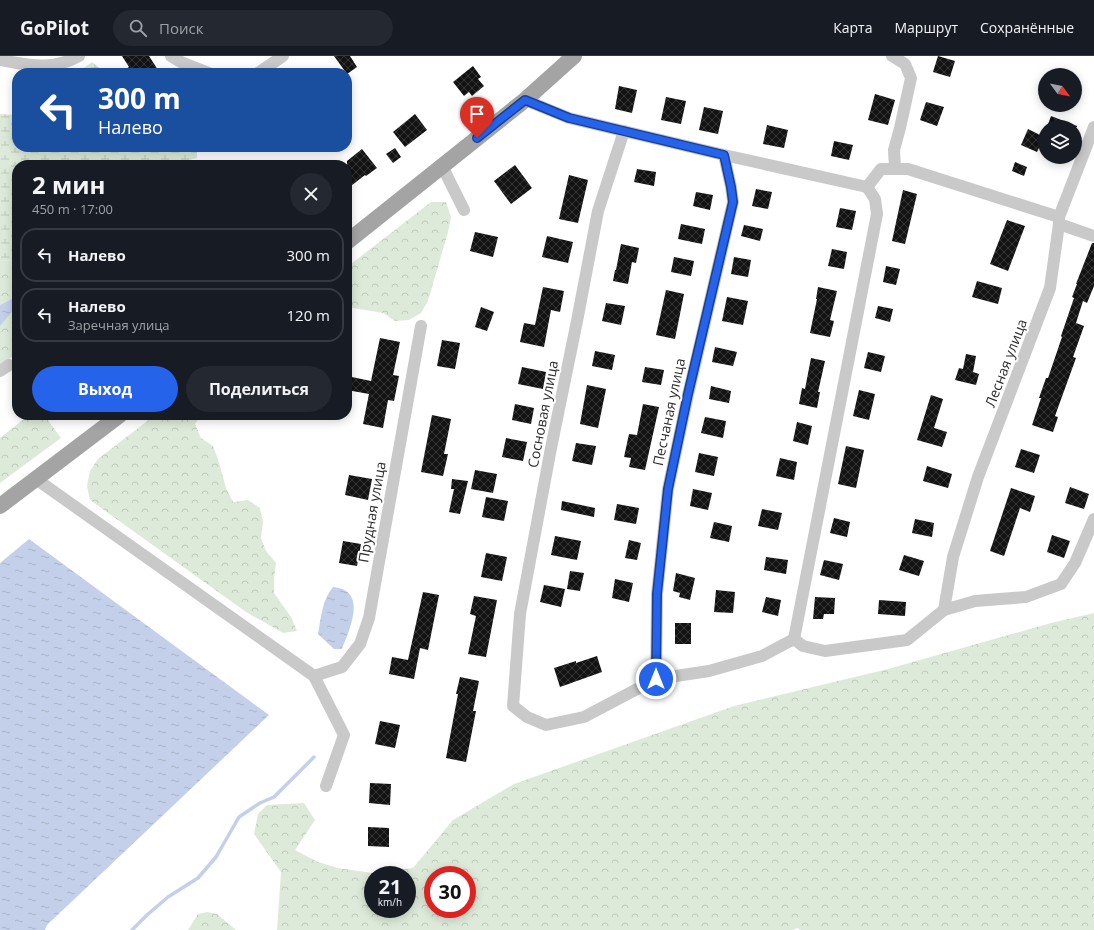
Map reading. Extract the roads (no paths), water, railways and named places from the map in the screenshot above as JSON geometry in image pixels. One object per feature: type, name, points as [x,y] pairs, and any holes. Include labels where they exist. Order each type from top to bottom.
[{"type":"main road","points":[[352,238],[525,100],[574,56]]},
{"type":"main road","points":[[0,506],[113,420]]},
{"type":"street","points":[[0,60],[35,66],[52,66],[79,56]]},
{"type":"street","points":[[171,56],[197,68]]},
{"type":"street","points":[[265,68],[283,56]]},
{"type":"street","points":[[892,56],[904,64],[911,78],[894,150],[895,168]]},
{"type":"street","points":[[525,100],[569,118],[867,187],[875,200],[877,214],[794,639]]},
{"type":"street","name":"Лесная улица","points":[[944,610],[953,557],[978,477],[1050,288],[1059,221],[1094,127]]},
{"type":"street","name":"Сосновая улица","points":[[624,131],[598,211],[578,321],[551,448],[520,614],[513,706],[527,717],[546,725],[584,717],[656,679]]},
{"type":"street","name":"Песчаная улица","points":[[656,679],[657,594],[668,489],[688,394],[733,202],[724,155]]},
{"type":"street","points":[[442,166],[464,210]]},
{"type":"street","points":[[867,187],[880,169],[908,169],[1059,221],[1094,236]]},
{"type":"street","name":"Прудная улица","points":[[314,676],[342,666],[360,644],[369,618],[421,326]]},
{"type":"street","points":[[36,479],[314,676],[344,735],[326,786]]},
{"type":"street","points":[[794,639],[803,646],[825,651],[907,640],[944,610],[974,601],[1026,597],[1061,584],[1075,563],[1094,519]]},
{"type":"street","points":[[656,679],[709,670],[762,656],[794,639]]},
{"type":"water","points":[[12,299],[12,312],[0,326],[0,305]]},
{"type":"water","points":[[29,539],[269,715],[47,925],[45,930],[0,930],[0,563]]},
{"type":"water","points":[[333,587],[344,590],[350,595],[353,603],[354,612],[352,621],[342,649],[334,649],[318,634],[324,603]]},
{"type":"waterway","points":[[132,930],[168,897],[198,878],[216,857],[239,817],[260,803],[274,797],[314,757]]}]
